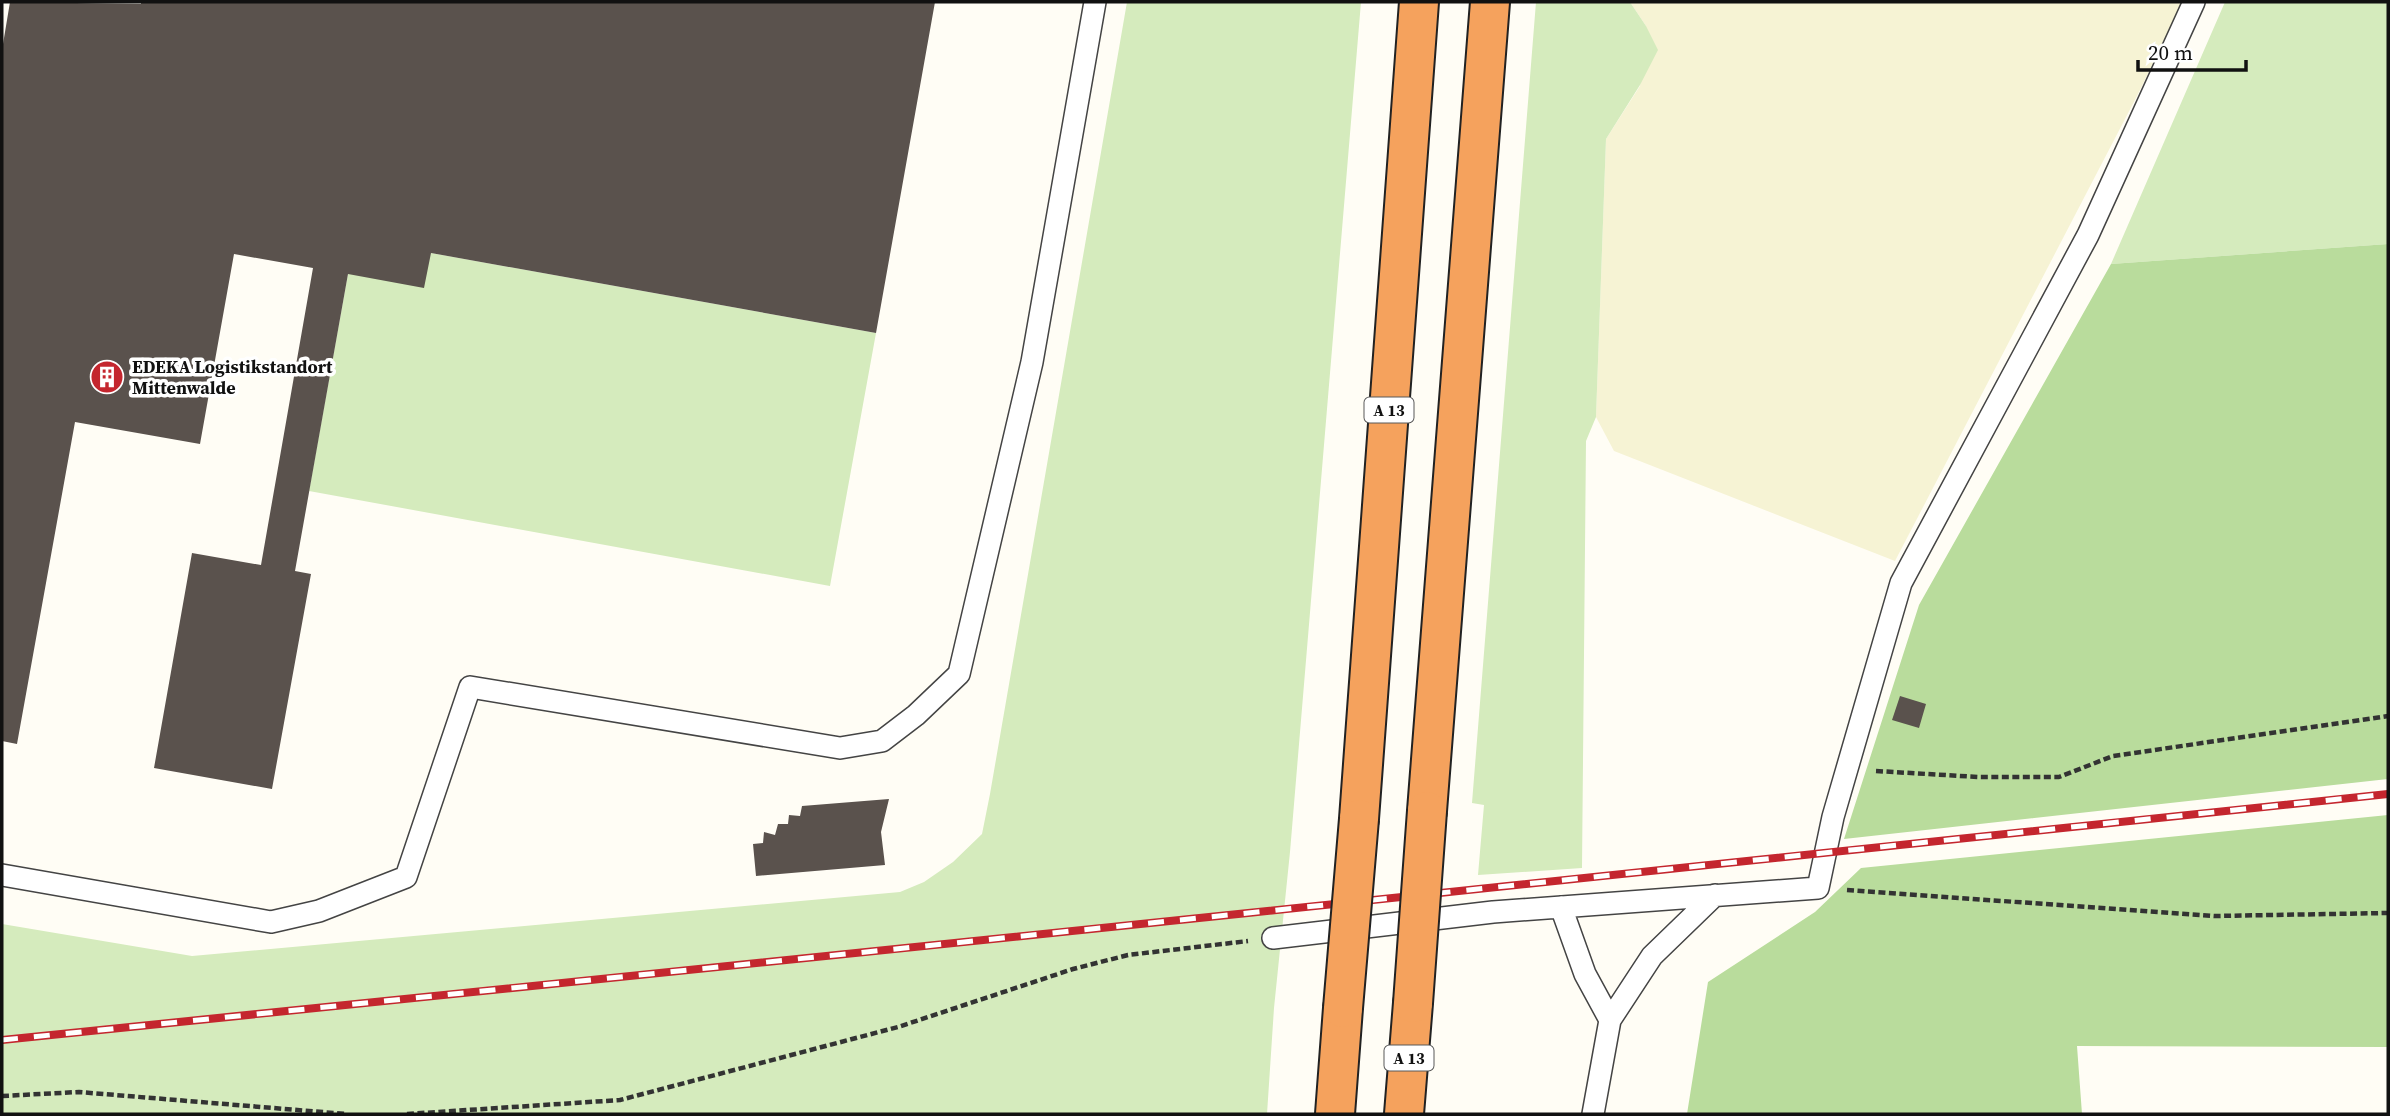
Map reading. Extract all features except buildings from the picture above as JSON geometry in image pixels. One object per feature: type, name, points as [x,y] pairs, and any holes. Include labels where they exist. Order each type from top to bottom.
[{"type":"highway","name":"A 13","points":[[1335,1114],[1419,2]]},
{"type":"highway","name":"A 13","points":[[1404,1114],[1490,2]]},
{"type":"lane","points":[[2,875],[271,922],[319,911],[406,877],[470,687],[840,748],[882,741],[916,715],[958,674],[1032,362],[1094,2]]},
{"type":"lane","points":[[1273,938],[1493,912],[1818,888],[1833,817],[1901,583],[2088,235],[2194,2]]},
{"type":"lane","points":[[1593,1114],[1609,1020],[1652,956],[1715,895]]},
{"type":"lane","points":[[1562,907],[1585,974],[1609,1020]]},
{"type":"path","points":[[1847,769],[1978,777],[2059,777],[2113,756],[2388,716]]},
{"type":"path","points":[[1818,888],[2214,916],[2388,914]]},
{"type":"path","points":[[407,1114],[620,1100],[898,1027],[1073,969],[1128,955],[1273,938]]},
{"type":"path","points":[[2,1096],[79,1093],[346,1114]]},
{"type":"shaded area","points":[[1630,2],[2183,2],[2138,94],[1895,561],[1614,451],[1596,417],[1606,139],[1640,86],[1646,26]]},
{"type":"green space","points":[[1127,2],[1361,2],[1267,1114],[2,1114],[2,924],[192,956],[900,892],[924,882],[953,862],[982,834]]},
{"type":"green space","points":[[1536,2],[1630,2],[1658,50],[1640,85],[1606,139],[1596,417],[1586,441],[1582,868],[1478,875],[1484,805],[1472,803]]},
{"type":"green space","points":[[2225,2],[2388,2],[2388,244],[2111,264]]},
{"type":"green space","points":[[2388,244],[2388,779],[1844,839],[1919,605],[2111,264]]},
{"type":"green space","points":[[431,253],[876,333],[830,586],[309,491],[348,274]]},
{"type":"green space","points":[[2388,815],[2388,1047],[2077,1046],[2082,1114],[1687,1114],[1708,982],[1815,912],[1861,868]]},
{"type":"railway","points":[[2,1040],[2388,794]]},
{"type":"place","name":"EDEKA Logistikstandort Mittenwalde","points":[[107,377]]}]
